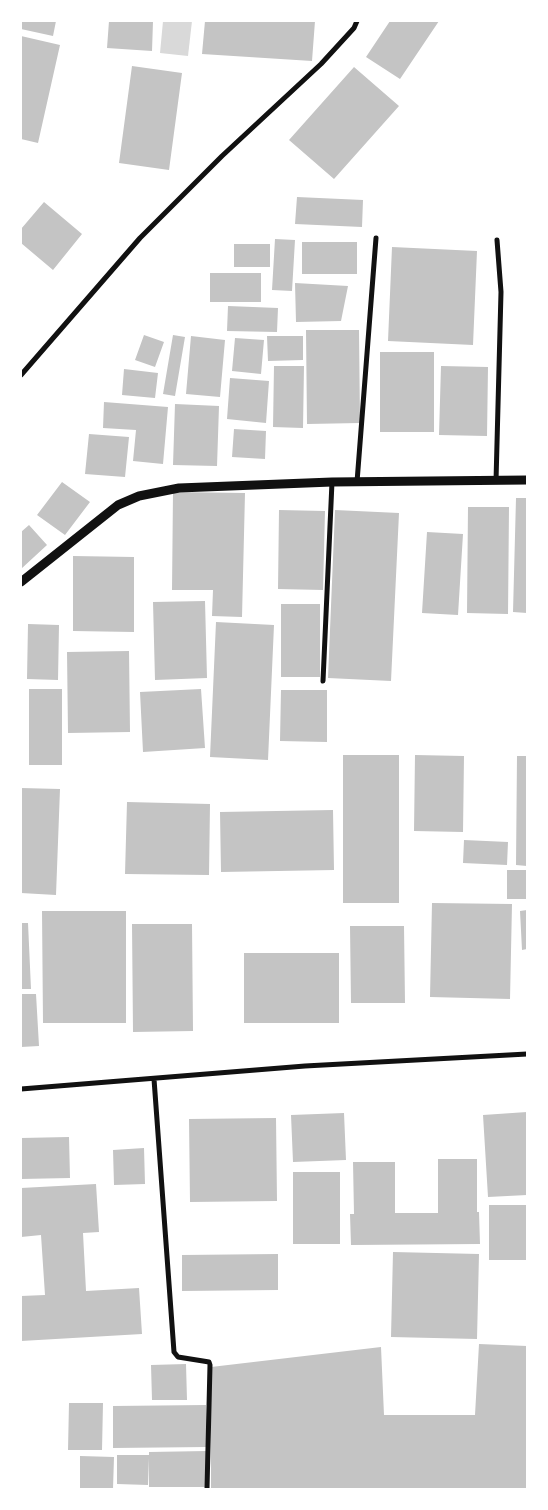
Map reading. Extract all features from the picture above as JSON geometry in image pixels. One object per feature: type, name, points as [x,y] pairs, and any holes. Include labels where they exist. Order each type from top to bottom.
[{"type":"street","points":[[21,375],[140,238],[222,156],[321,64],[354,28],[357,21]]},
{"type":"street","points":[[357,482],[376,238]]},
{"type":"street","points":[[496,481],[501,292],[498,240]]},
{"type":"street","points":[[21,582],[118,505],[139,496],[179,488],[418,480],[527,480]]},
{"type":"street","points":[[323,682],[332,482]]},
{"type":"street","points":[[21,1089],[305,1066],[527,1054]]},
{"type":"street","points":[[154,1079],[174,1352],[178,1357],[203,1360],[209,1362],[210,1365],[208,1489]]},
{"type":"shaded area","points":[[163,21],[192,21],[188,56],[160,53]]},
{"type":"building","points":[[21,21],[56,21],[53,36],[21,29]]},
{"type":"building","points":[[109,21],[153,21],[152,51],[107,48]]},
{"type":"building","points":[[205,21],[315,21],[312,61],[202,54]]},
{"type":"building","points":[[390,21],[439,21],[400,79],[366,57]]},
{"type":"building","points":[[21,36],[60,45],[38,143],[21,139]]},
{"type":"building","points":[[132,66],[182,73],[169,170],[119,163]]},
{"type":"building","points":[[354,67],[399,106],[334,179],[289,140]]},
{"type":"building","points":[[297,197],[363,200],[362,227],[295,224]]},
{"type":"building","points":[[44,202],[82,234],[53,270],[21,243],[21,229]]},
{"type":"building","points":[[275,239],[295,240],[292,291],[272,290]]},
{"type":"building","points":[[302,242],[357,242],[357,274],[302,274]]},
{"type":"building","points":[[234,244],[270,244],[270,267],[234,267]]},
{"type":"building","points":[[392,247],[477,251],[473,345],[388,341]]},
{"type":"building","points":[[210,273],[261,273],[261,302],[210,302]]},
{"type":"building","points":[[295,283],[348,286],[341,321],[296,322]]},
{"type":"building","points":[[228,306],[278,308],[277,332],[227,331]]},
{"type":"building","points":[[306,330],[359,330],[360,423],[307,424]]},
{"type":"building","points":[[144,335],[164,342],[155,367],[135,360]]},
{"type":"building","points":[[173,335],[185,337],[175,396],[163,394]]},
{"type":"building","points":[[191,336],[225,340],[220,397],[186,394]]},
{"type":"building","points":[[267,336],[303,336],[303,360],[268,361]]},
{"type":"building","points":[[235,338],[264,340],[261,374],[232,371]]},
{"type":"building","points":[[380,352],[434,352],[434,432],[380,432]]},
{"type":"building","points":[[274,366],[304,366],[303,428],[273,427]]},
{"type":"building","points":[[441,366],[488,367],[487,436],[439,435]]},
{"type":"building","points":[[124,369],[158,373],[155,398],[122,395]]},
{"type":"building","points":[[230,378],[269,381],[266,423],[227,419]]},
{"type":"building","points":[[104,402],[168,407],[163,464],[133,461],[136,430],[103,428]]},
{"type":"building","points":[[175,404],[219,406],[217,466],[173,465]]},
{"type":"building","points":[[234,429],[266,431],[265,459],[232,457]]},
{"type":"building","points":[[89,434],[129,437],[125,477],[85,474]]},
{"type":"building","points":[[62,482],[90,502],[65,535],[37,515]]},
{"type":"building","points":[[173,492],[245,493],[242,617],[212,616],[213,590],[172,590]]},
{"type":"building","points":[[516,498],[527,498],[527,613],[513,612]]},
{"type":"building","points":[[468,507],[509,507],[508,614],[467,613]]},
{"type":"building","points":[[279,510],[325,511],[323,590],[278,589]]},
{"type":"building","points":[[335,510],[399,513],[391,681],[328,678]]},
{"type":"building","points":[[29,525],[47,545],[21,569],[21,532]]},
{"type":"building","points":[[427,532],[463,534],[458,615],[422,613]]},
{"type":"building","points":[[73,556],[134,557],[134,632],[73,631]]},
{"type":"building","points":[[205,601],[207,678],[155,680],[153,602]]},
{"type":"building","points":[[281,604],[320,604],[320,677],[281,677]]},
{"type":"building","points":[[216,622],[274,625],[268,760],[210,757]]},
{"type":"building","points":[[28,624],[59,625],[58,680],[27,679]]},
{"type":"building","points":[[129,651],[130,732],[68,733],[67,652]]},
{"type":"building","points":[[29,689],[62,689],[62,765],[29,765]]},
{"type":"building","points":[[201,689],[205,748],[143,752],[140,692]]},
{"type":"building","points":[[281,690],[327,690],[327,742],[280,741]]},
{"type":"building","points":[[343,755],[399,755],[399,903],[343,903]]},
{"type":"building","points":[[415,755],[464,756],[463,832],[414,831]]},
{"type":"building","points":[[517,756],[527,756],[527,866],[516,865]]},
{"type":"building","points":[[21,788],[60,789],[56,895],[21,893]]},
{"type":"building","points":[[127,802],[210,804],[209,875],[125,874]]},
{"type":"building","points":[[333,810],[334,870],[221,872],[220,812]]},
{"type":"building","points":[[464,840],[508,842],[507,865],[463,863]]},
{"type":"building","points":[[507,870],[527,870],[527,899],[507,899]]},
{"type":"building","points":[[432,903],[512,904],[510,999],[430,997]]},
{"type":"building","points":[[527,910],[527,949],[522,950],[520,911]]},
{"type":"building","points":[[42,911],[126,911],[126,1023],[43,1023]]},
{"type":"building","points":[[21,923],[28,923],[31,989],[21,989]]},
{"type":"building","points":[[132,924],[192,924],[193,1031],[133,1032]]},
{"type":"building","points":[[350,926],[404,926],[405,1003],[351,1003]]},
{"type":"building","points":[[244,953],[339,953],[339,1023],[244,1023]]},
{"type":"building","points":[[21,994],[36,994],[39,1046],[21,1047]]},
{"type":"building","points":[[527,1112],[527,1195],[488,1197],[483,1115]]},
{"type":"building","points":[[344,1113],[346,1160],[293,1162],[291,1115]]},
{"type":"building","points":[[276,1118],[277,1201],[190,1202],[189,1119]]},
{"type":"building","points":[[69,1137],[70,1178],[21,1179],[21,1138]]},
{"type":"building","points":[[144,1148],[145,1184],[114,1185],[113,1150]]},
{"type":"building","points":[[438,1159],[477,1159],[477,1212],[479,1212],[480,1244],[351,1245],[350,1214],[354,1214],[353,1162],[395,1162],[395,1213],[438,1213]]},
{"type":"building","points":[[293,1172],[340,1172],[340,1244],[293,1244]]},
{"type":"building","points":[[96,1184],[99,1232],[83,1233],[86,1291],[139,1288],[142,1334],[21,1341],[21,1296],[45,1295],[41,1235],[21,1237],[21,1188]]},
{"type":"building","points":[[489,1205],[527,1205],[527,1260],[489,1260]]},
{"type":"building","points":[[393,1252],[479,1254],[477,1339],[391,1337]]},
{"type":"building","points":[[278,1254],[278,1290],[182,1291],[182,1255]]},
{"type":"building","points":[[479,1344],[527,1346],[527,1489],[211,1489],[211,1367],[381,1347],[384,1415],[475,1415]]},
{"type":"building","points":[[186,1364],[187,1400],[152,1400],[151,1365]]},
{"type":"building","points":[[69,1403],[103,1403],[102,1450],[68,1450]]},
{"type":"building","points":[[206,1405],[207,1447],[113,1448],[113,1406]]},
{"type":"building","points":[[207,1451],[207,1487],[149,1487],[149,1458],[148,1485],[117,1484],[117,1455],[149,1455],[149,1452]]},
{"type":"building","points":[[80,1456],[114,1457],[113,1489],[80,1489]]}]
